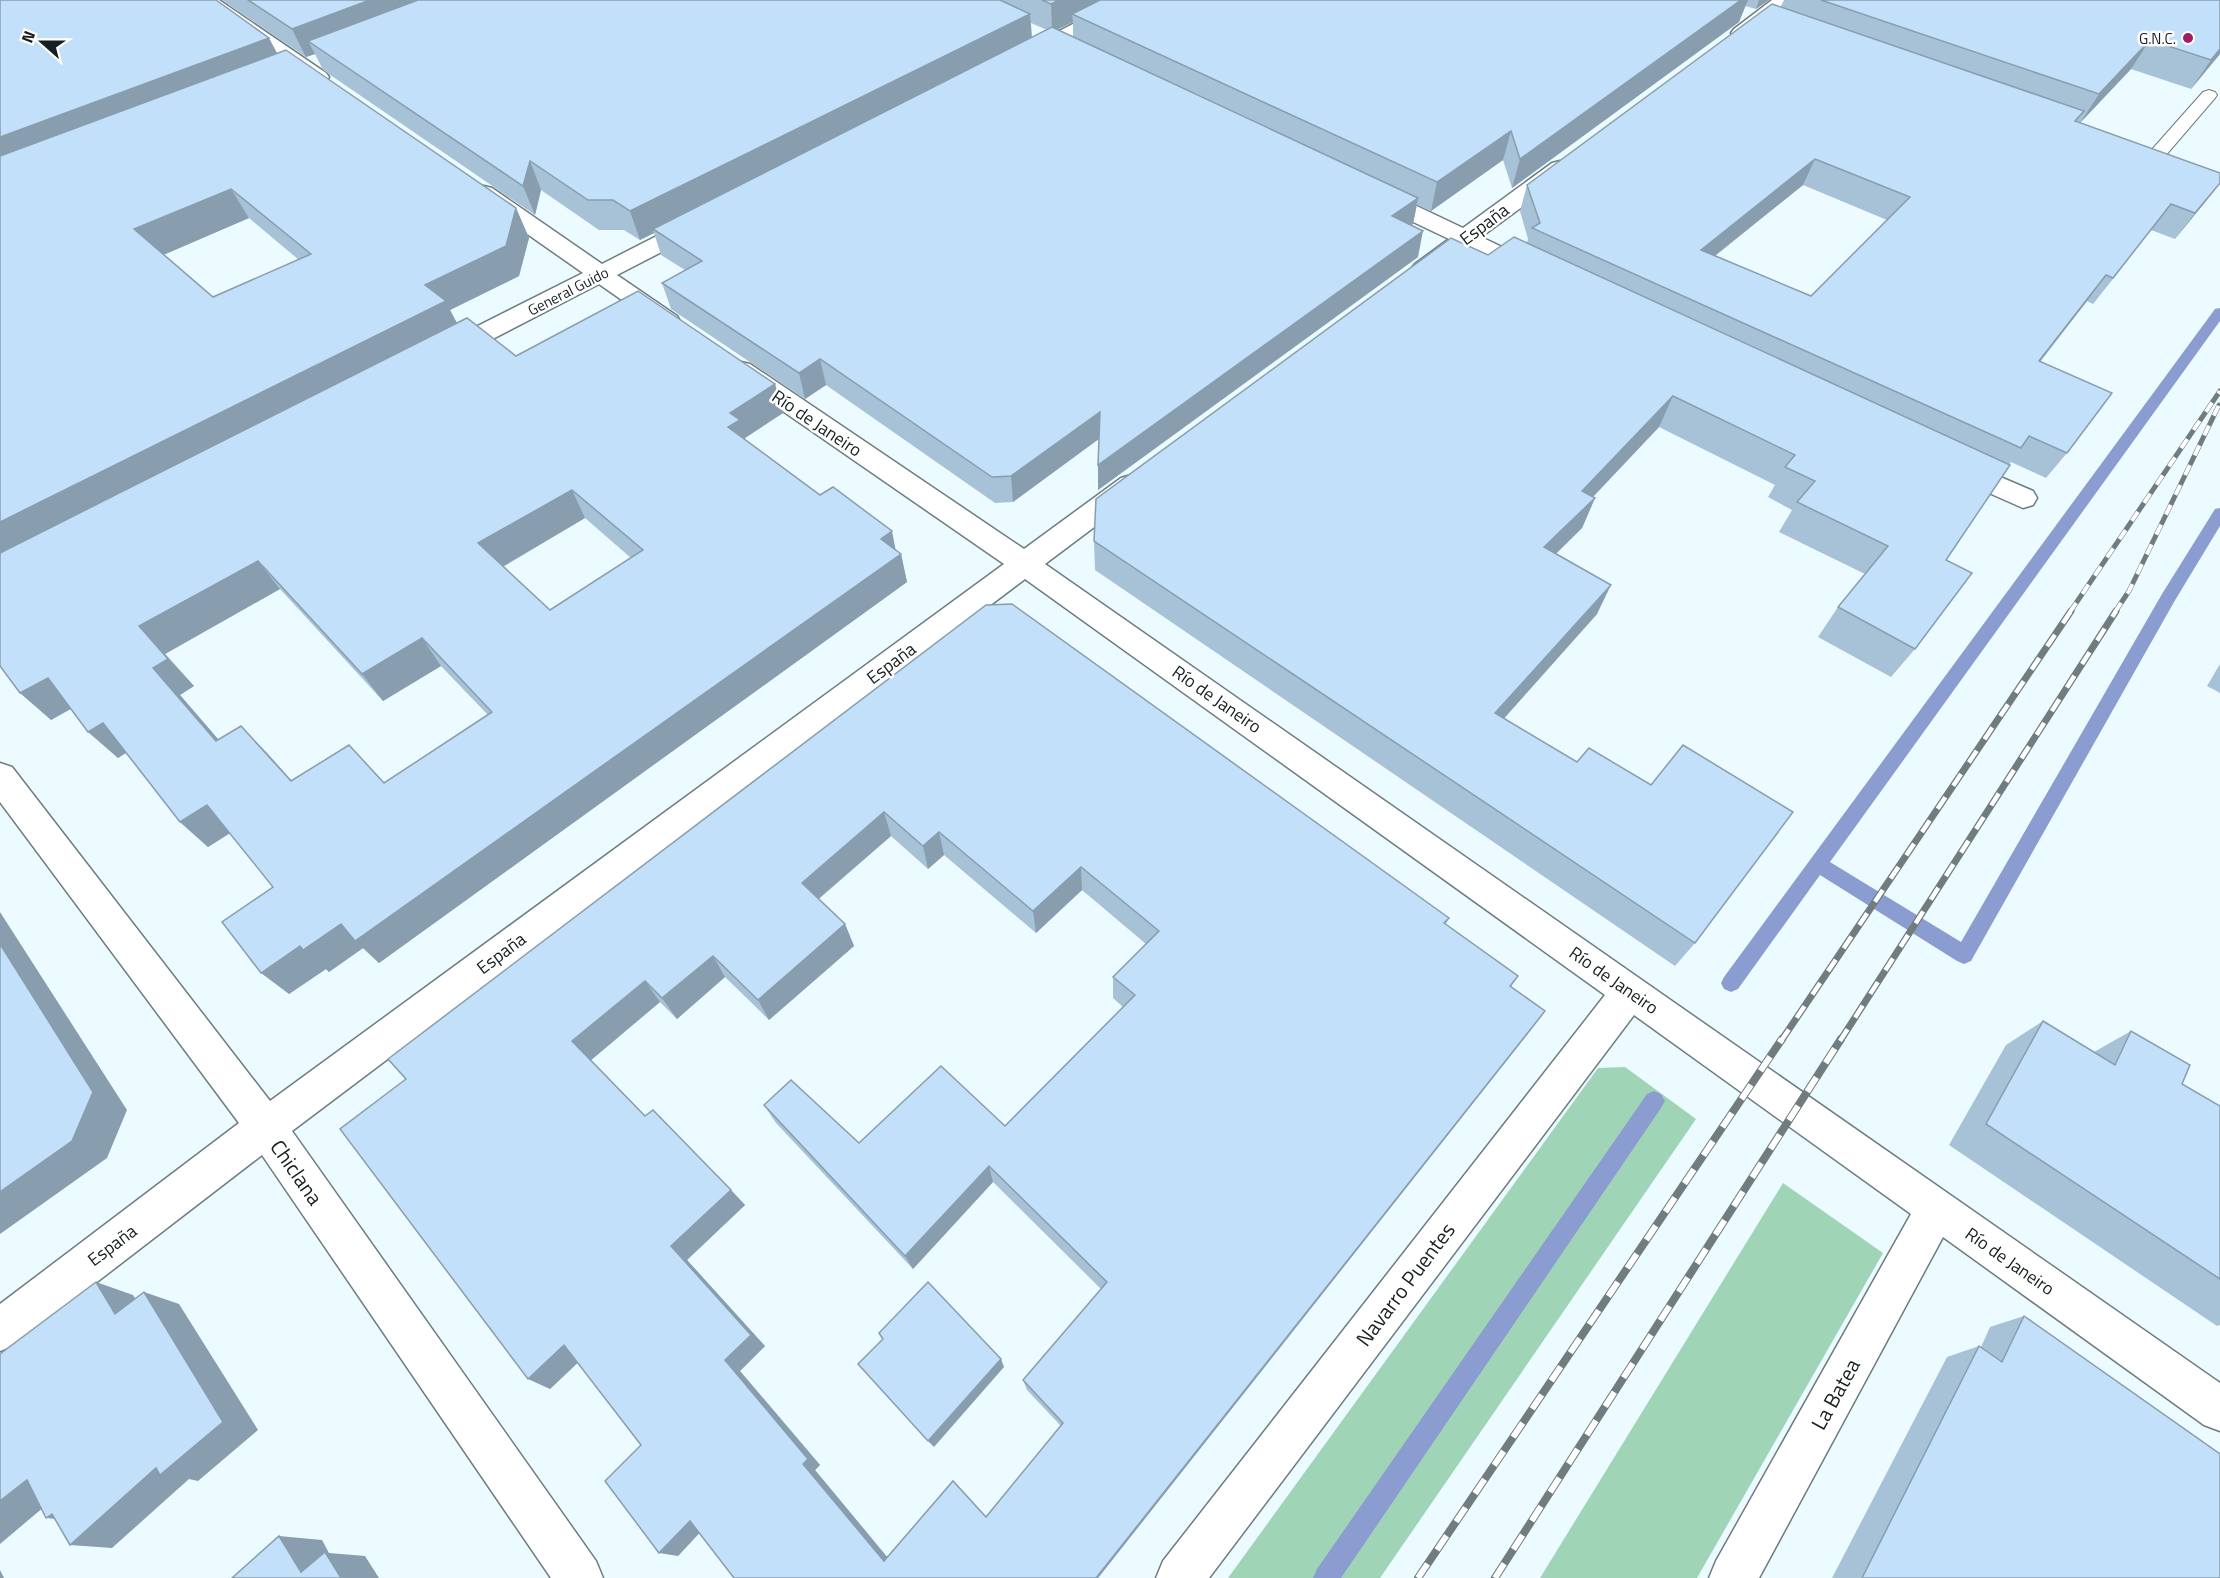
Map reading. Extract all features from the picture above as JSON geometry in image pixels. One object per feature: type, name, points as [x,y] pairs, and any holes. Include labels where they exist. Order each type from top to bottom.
[{"type":"street","points":[[206,0],[343,94]]},
{"type":"street","points":[[1010,63],[1135,0]]},
{"type":"street","points":[[1720,48],[1765,15]]},
{"type":"street","points":[[2131,150],[2176,166]]},
{"type":"street","name":"España","points":[[1398,288],[1579,154]]},
{"type":"street","points":[[457,174],[688,335]]},
{"type":"street","points":[[1359,188],[1551,278]]},
{"type":"street","name":"General Guido","points":[[421,366],[715,215]]},
{"type":"street","name":"Río de Janeiro","points":[[718,355],[1024,564],[2220,1409]]},
{"type":"street","points":[[1937,458],[2022,498]]},
{"type":"street","name":"España","points":[[0,1330],[266,1127],[1149,472]]},
{"type":"street","name":"Chiclana","points":[[0,777],[266,1127],[579,1578]]},
{"type":"street","name":"Navarro Puentes","points":[[1180,1578],[1630,991]]},
{"type":"street","name":"La Batea","points":[[1733,1578],[1936,1210]]},
{"type":"lane","points":[[2154,158],[2209,95]]},
{"type":"green space","points":[[1625,1067],[1696,1119],[1380,1578],[1228,1578],[1598,1068]]},
{"type":"green space","points":[[1783,1183],[1883,1253],[1697,1578],[1540,1578]]},
{"type":"building","points":[[0,0],[216,0],[269,38],[0,137]]},
{"type":"building","points":[[248,0],[370,0],[292,29]]},
{"type":"building","points":[[418,0],[1000,0],[1030,14],[630,211],[613,200],[588,200],[530,161],[523,186],[308,41]]},
{"type":"building","points":[[1042,0],[1059,0],[1051,4]]},
{"type":"building","points":[[1100,0],[1741,0],[1520,159],[1511,131],[1437,182],[1072,14]]},
{"type":"building","points":[[1821,0],[2220,0],[2220,49],[2211,60],[2150,40],[2099,94]]},
{"type":"building","points":[[1772,4],[2084,111],[2075,121],[2220,173],[2220,183],[2195,213],[2171,204],[2113,278],[2106,275],[2039,361],[2112,393],[2067,453],[2029,436],[2021,448],[1532,228],[1540,223],[1527,185]],"holes":[[[1815,159],[1910,197],[1811,296],[1701,250]]]},
{"type":"building","points":[[1052,27],[1418,198],[1392,216],[1423,231],[1098,465],[1100,412],[1011,476],[992,477],[820,359],[799,373],[662,283],[702,261],[653,229]]},
{"type":"building","points":[[286,50],[516,208],[506,246],[425,285],[446,301],[0,522],[0,156]],"holes":[[[231,189],[311,254],[213,297],[134,229]]]},
{"type":"building","points":[[1514,237],[2010,465],[1946,560],[1972,573],[1915,649],[1838,607],[1888,546],[1797,502],[1815,481],[1785,467],[1795,455],[1673,396],[1582,491],[1595,498],[1544,547],[1611,585],[1495,713],[1577,762],[1589,748],[1651,785],[1683,745],[1793,812],[1695,943],[1094,541],[1096,499],[1451,238],[1488,255]]},
{"type":"building","points":[[638,291],[775,384],[730,413],[740,420],[728,427],[820,495],[833,487],[892,531],[881,539],[901,554],[355,941],[341,924],[303,950],[300,946],[261,973],[222,922],[273,887],[207,805],[180,822],[103,723],[88,732],[48,678],[20,693],[0,666],[0,553],[467,318],[516,356]],"holes":[[[572,490],[643,550],[550,610],[478,543]],[[258,561],[362,674],[422,638],[492,712],[384,783],[349,745],[291,781],[241,726],[216,741],[153,668],[168,659],[139,626]]]},
{"type":"building","points":[[1012,604],[1449,918],[1444,923],[1518,976],[1510,986],[1545,1011],[1096,1578],[734,1578],[690,1521],[659,1553],[605,1481],[641,1445],[564,1345],[528,1379],[340,1129],[406,1079],[388,1059],[986,605]],"holes":[[[884,812],[923,846],[939,832],[1033,911],[1081,867],[1159,931],[1113,977],[1135,995],[1005,1126],[941,1066],[859,1143],[791,1080],[764,1105],[905,1256],[989,1166],[1107,1282],[1023,1380],[1063,1423],[986,1517],[953,1481],[884,1561],[803,1464],[808,1459],[725,1360],[751,1335],[671,1246],[731,1190],[653,1110],[645,1116],[572,1041],[645,981],[662,998],[713,956],[758,1000],[845,924],[802,883]]]},
{"type":"building","points":[[0,944],[93,1092],[72,1141],[0,1192]]},
{"type":"building","points":[[2043,1021],[2115,1065],[2131,1031],[2190,1065],[2182,1084],[2220,1106],[2220,1279],[1986,1124]]},
{"type":"building","points":[[96,1282],[115,1314],[144,1292],[223,1422],[160,1475],[156,1468],[70,1545],[52,1514],[46,1518],[27,1480],[0,1501],[0,1354]]},
{"type":"building","points":[[928,1282],[1001,1359],[928,1441],[858,1364],[883,1339],[879,1333]]},
{"type":"building","points":[[2024,1316],[2220,1454],[2220,1578],[1862,1578],[1979,1346],[2002,1362]]},
{"type":"building","points":[[279,1536],[301,1572],[325,1552],[341,1578],[232,1578]]},
{"type":"waterway","points":[[1731,983],[2220,312]]},
{"type":"waterway","points":[[1818,864],[1964,955],[2168,598],[2220,513]]},
{"type":"waterway","points":[[1326,1578],[1654,1101]]},
{"type":"railway","points":[[2070,612],[2220,391]]},
{"type":"railway","points":[[2115,612],[2129,591],[2219,405]]},
{"type":"railway","points":[[1781,1041],[2071,611]]},
{"type":"railway","points":[[1840,1041],[2116,611]]},
{"type":"railway","points":[[1418,1578],[1782,1039]]},
{"type":"railway","points":[[1495,1578],[1841,1039]]},
{"type":"place","name":"G.N.C.","points":[[2188,38]]}]
